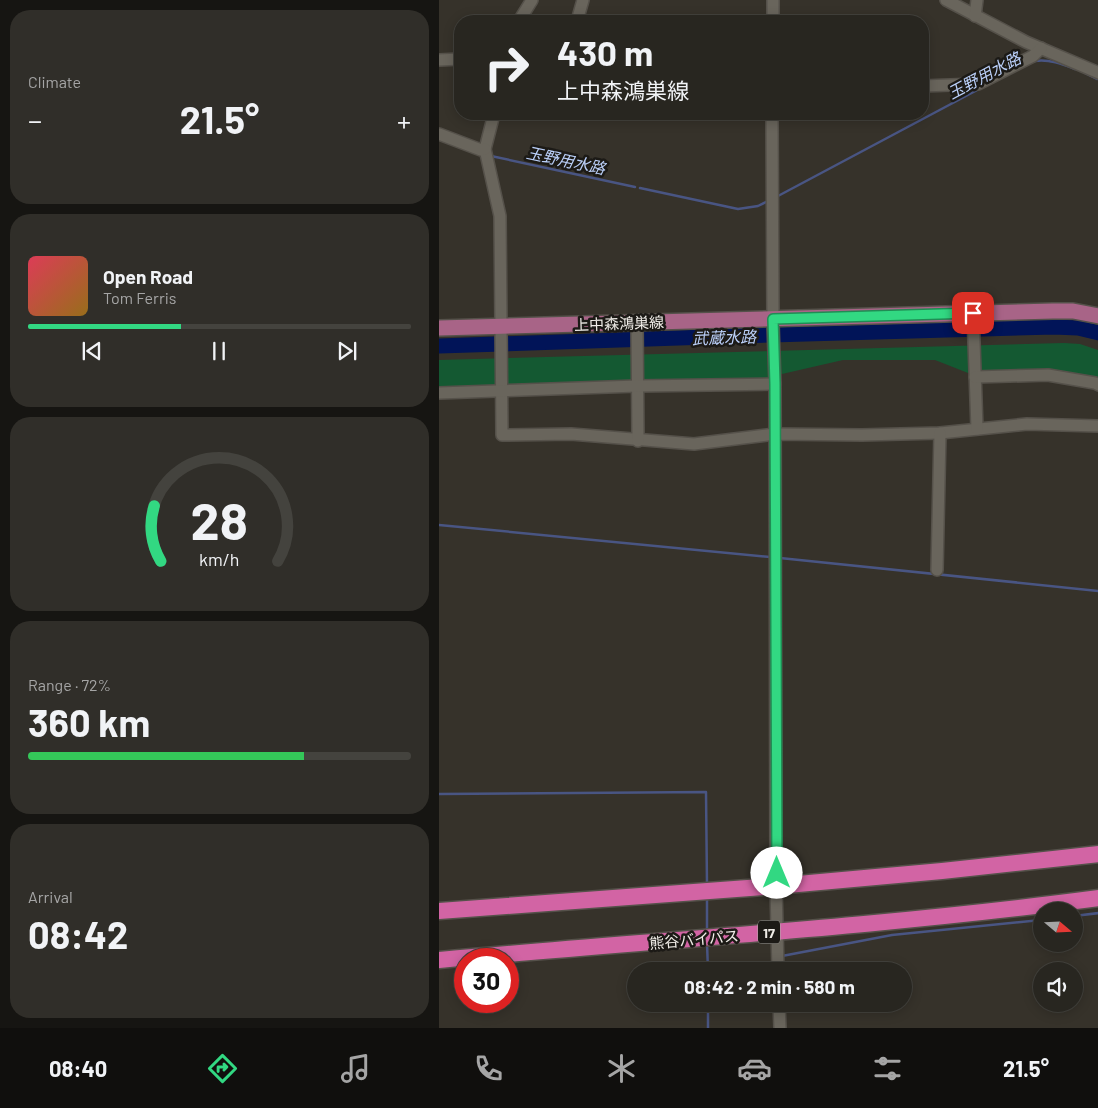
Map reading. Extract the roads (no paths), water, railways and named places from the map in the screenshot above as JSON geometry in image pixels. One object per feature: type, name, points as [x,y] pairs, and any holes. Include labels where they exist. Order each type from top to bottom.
[{"type":"highway","points":[[439,911],[776,886],[1098,854]]},
{"type":"highway","name":"熊谷バイパス","points":[[439,960],[777,932],[1098,898]]},
{"type":"main road","name":"上中森鴻巣線","points":[[439,328],[501,330],[773,323],[973,317],[1053,311],[1073,311],[1098,316]]},
{"type":"street","points":[[523,15],[532,0]]},
{"type":"street","points":[[579,15],[583,0]]},
{"type":"street","points":[[773,0],[773,15]]},
{"type":"street","points":[[946,0],[1041,48],[1098,73]]},
{"type":"street","points":[[975,16],[977,0]]},
{"type":"street","points":[[929,86],[978,84],[1033,56],[1041,48]]},
{"type":"street","points":[[439,60],[454,59]]},
{"type":"street","points":[[492,120],[485,149],[501,216],[503,435],[571,434],[638,441],[694,444],[775,434],[862,435],[940,433],[1027,424],[1098,426]]},
{"type":"street","points":[[773,120],[778,962]]},
{"type":"street","points":[[439,134],[481,150],[485,149]]},
{"type":"street","points":[[973,317],[977,429]]},
{"type":"street","points":[[637,326],[638,441]]},
{"type":"street","points":[[975,377],[1048,375],[1095,383],[1098,386]]},
{"type":"street","points":[[439,393],[637,386],[775,384]]},
{"type":"street","points":[[937,570],[940,433]]},
{"type":"street","points":[[779,1012],[780,1028]]},
{"type":"waterway","name":"玉野用水路","points":[[1035,61],[1050,61],[1075,69]]},
{"type":"waterway","name":"玉野用水路","points":[[1085,73],[1097,79]]},
{"type":"waterway","name":"玉野用水路","points":[[929,116],[981,88]]},
{"type":"waterway","name":"玉野用水路","points":[[778,196],[921,120]]},
{"type":"waterway","name":"玉野用水路","points":[[491,156],[635,187]]},
{"type":"waterway","name":"玉野用水路","points":[[640,188],[738,209],[758,206],[768,201]]},
{"type":"waterway","name":"武蔵水路","points":[[439,346],[1054,327],[1078,328],[1099,333]]},
{"type":"waterway","points":[[439,525],[770,557]]},
{"type":"waterway","points":[[780,558],[1099,591]]},
{"type":"waterway","points":[[439,794],[706,792],[707,885]]},
{"type":"waterway","points":[[707,898],[707,932]]},
{"type":"waterway","points":[[1083,915],[1099,913]]},
{"type":"waterway","points":[[782,957],[892,935],[1033,921]]},
{"type":"waterway","points":[[707,943],[708,962]]},
{"type":"waterway","points":[[708,1012],[708,1028]]}]
